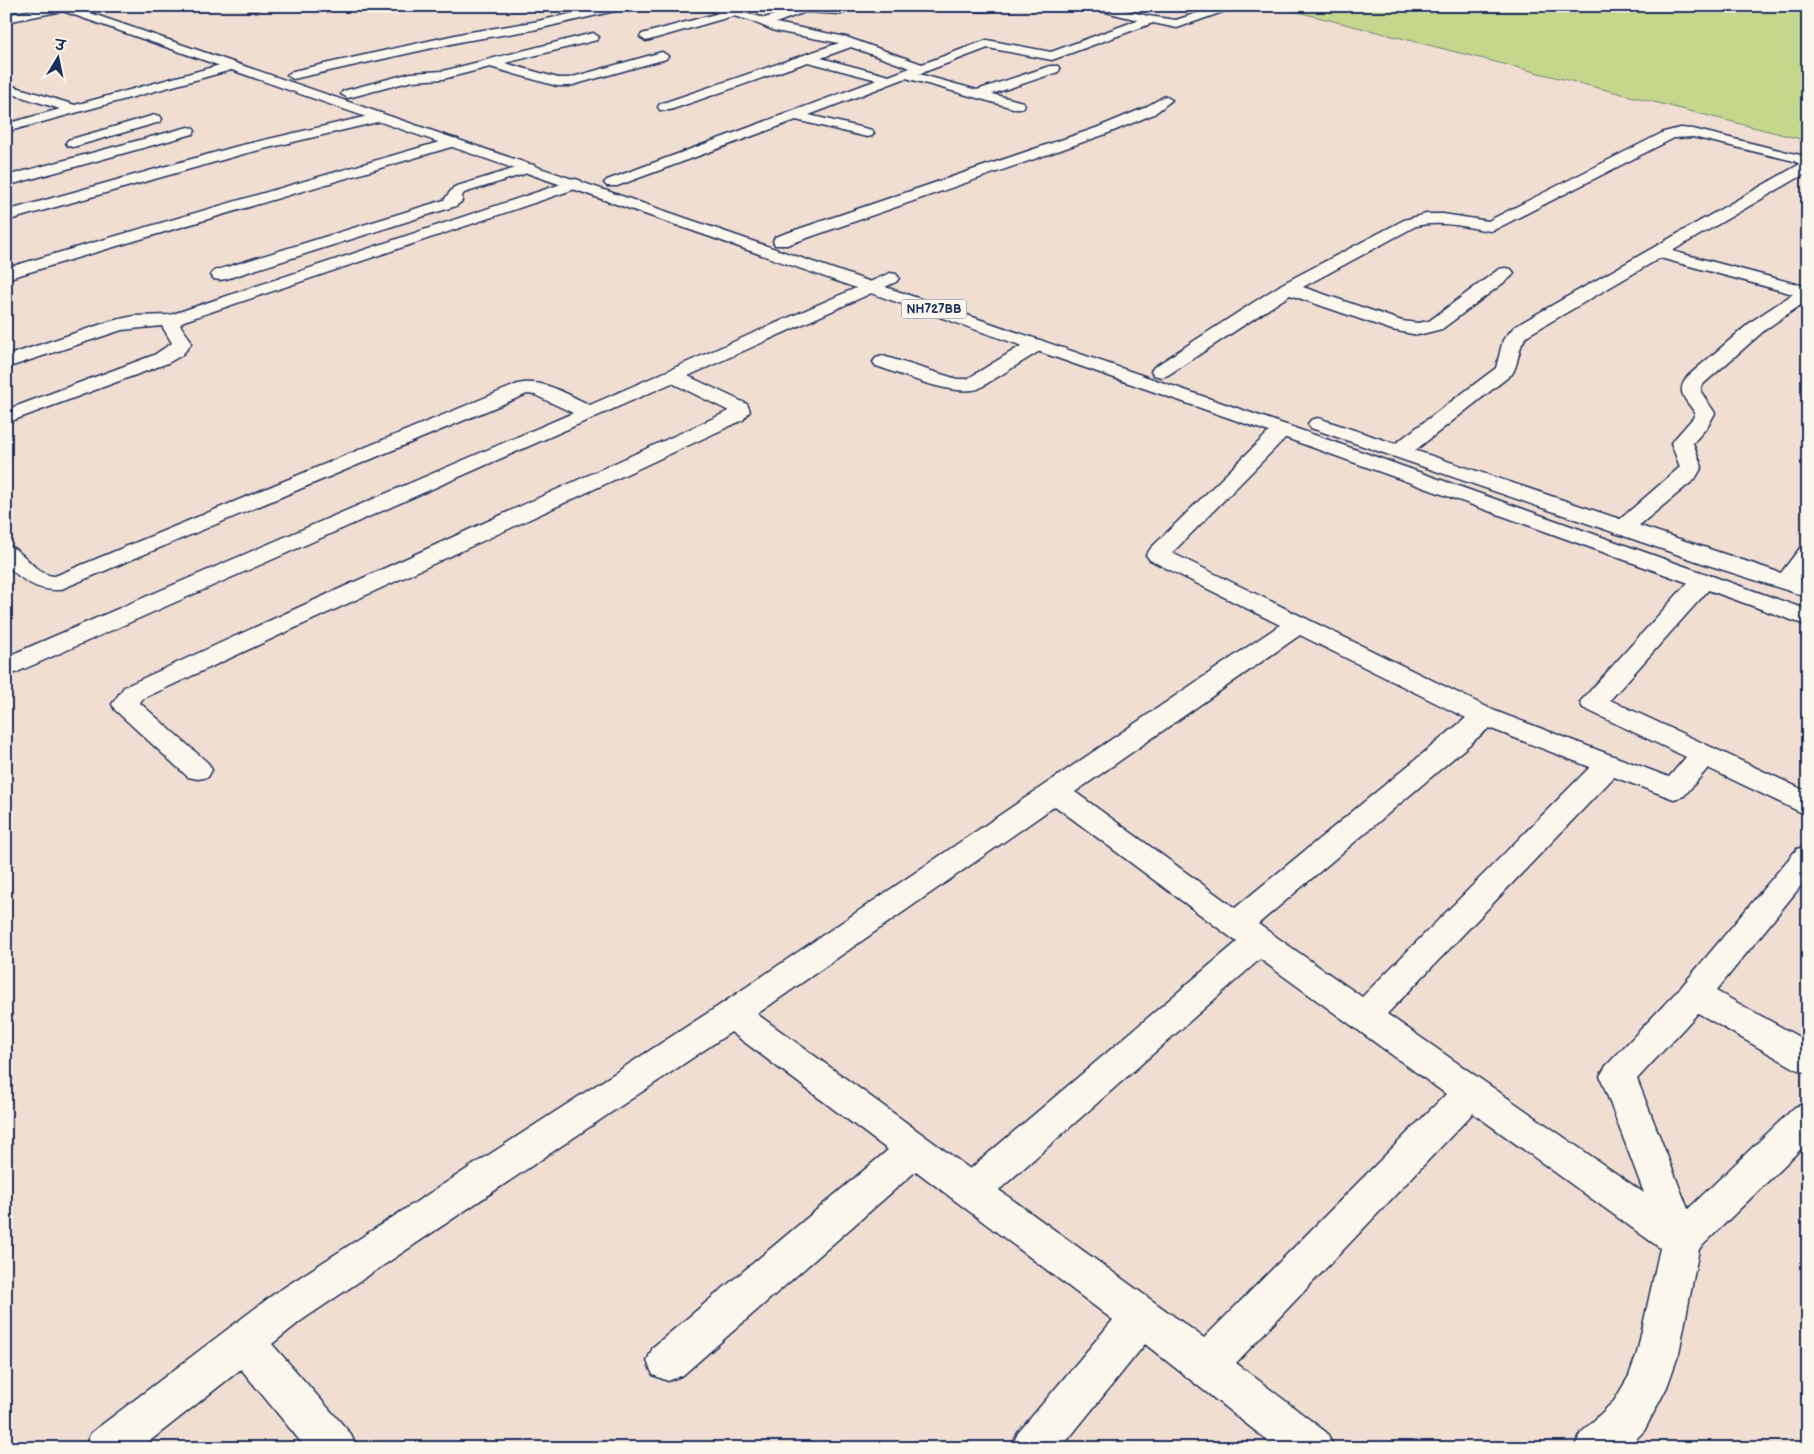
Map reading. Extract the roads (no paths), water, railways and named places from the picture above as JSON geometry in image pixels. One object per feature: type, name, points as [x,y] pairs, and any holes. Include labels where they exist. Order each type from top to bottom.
[{"type":"main road","name":"NH727BB","points":[[88,6],[1253,402]]},
{"type":"main road","points":[[700,6],[766,22],[779,28],[831,37],[921,68]]},
{"type":"main road","points":[[766,22],[804,9],[841,11],[857,6]]},
{"type":"main road","points":[[972,6],[988,8],[996,6]]},
{"type":"main road","points":[[1094,6],[1177,24],[1230,6]]},
{"type":"main road","name":"NH727BB","points":[[60,7],[576,184],[1036,345],[1291,424],[1400,451],[1797,586]]},
{"type":"main road","points":[[6,19],[60,7]]},
{"type":"main road","points":[[293,75],[464,37],[533,26],[615,7]]},
{"type":"main road","points":[[646,37],[733,13]]},
{"type":"main road","points":[[612,183],[989,44],[1056,56],[1150,19]]},
{"type":"main road","points":[[348,94],[411,77],[443,75],[593,37]]},
{"type":"main road","points":[[665,107],[851,43]]},
{"type":"main road","points":[[490,63],[557,82],[568,82],[662,56]]},
{"type":"main road","points":[[808,58],[890,80]]},
{"type":"main road","points":[[6,128],[231,66]]},
{"type":"main road","points":[[977,94],[1054,69]]},
{"type":"main road","points":[[905,74],[1018,105]]},
{"type":"main road","points":[[6,88],[74,109]]},
{"type":"main road","points":[[781,240],[1101,131],[1149,111],[1164,100]]},
{"type":"main road","points":[[6,181],[192,132],[102,101]]},
{"type":"main road","points":[[794,115],[866,133]]},
{"type":"main road","points":[[6,216],[243,149],[381,117]]},
{"type":"main road","points":[[62,146],[155,119]]},
{"type":"main road","points":[[1161,371],[1288,288],[1410,223],[1426,219],[1443,219],[1490,226],[1669,135],[1680,132],[1693,133],[1807,162],[1807,166],[1521,331],[1512,340],[1505,370],[1400,451]]},
{"type":"main road","points":[[215,140],[243,149]]},
{"type":"main road","points":[[6,274],[453,142]]},
{"type":"main road","points":[[220,275],[450,203],[454,201],[454,195],[459,190],[529,168]]},
{"type":"main road","points":[[6,362],[118,325],[134,322],[172,320],[576,184]]},
{"type":"main road","points":[[1658,252],[1808,292]]},
{"type":"main road","points":[[1288,288],[1400,326],[1418,329],[1435,325],[1505,273]]},
{"type":"main road","points":[[6,667],[590,413],[890,278]]},
{"type":"main road","points":[[1622,528],[1687,474],[1691,467],[1682,443],[1685,436],[1703,420],[1705,413],[1691,392],[1691,385],[1759,325],[1808,292]]},
{"type":"main road","points":[[6,417],[161,359],[175,351],[182,344],[181,339],[170,324],[172,320]]},
{"type":"main road","points":[[883,362],[956,386],[963,386],[970,385],[1036,345]]},
{"type":"main road","points":[[198,770],[125,704],[133,693],[727,420],[740,412],[740,408],[672,376]]},
{"type":"main road","points":[[6,552],[40,581],[52,584],[59,583],[525,388],[539,389],[590,413]]},
{"type":"main road","name":"NH727BB","points":[[1291,424],[1702,582],[1808,619]]},
{"type":"main road","points":[[1291,424],[1158,555],[1485,717],[1674,789],[1704,755]]},
{"type":"main road","points":[[1797,586],[1808,552]]},
{"type":"main road","points":[[1702,582],[1593,702],[1808,804]]},
{"type":"main road","points":[[106,1448],[288,1307],[732,1014],[1298,625]]},
{"type":"main road","points":[[971,1191],[1247,933],[1485,717]]},
{"type":"main road","points":[[1364,1016],[1609,764]]},
{"type":"main road","points":[[1056,793],[1247,933],[1681,1241]]},
{"type":"main road","points":[[1596,1448],[1629,1416],[1646,1387],[1658,1353],[1681,1241],[1618,1076],[1694,995],[1808,856]]},
{"type":"main road","points":[[1694,995],[1808,1059]]},
{"type":"main road","points":[[732,1014],[1206,1364],[1312,1448]]},
{"type":"main road","points":[[1206,1364],[1472,1092]]},
{"type":"main road","points":[[1681,1241],[1808,1118]]},
{"type":"main road","points":[[668,1361],[915,1150]]},
{"type":"main road","points":[[1033,1448],[1141,1316]]},
{"type":"main road","points":[[243,1342],[335,1448]]}]
